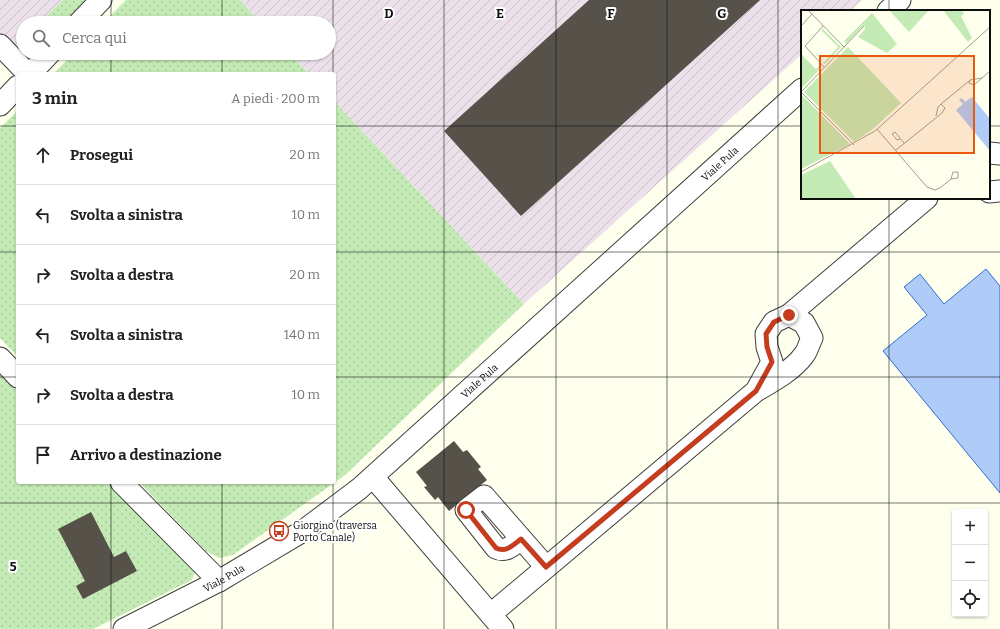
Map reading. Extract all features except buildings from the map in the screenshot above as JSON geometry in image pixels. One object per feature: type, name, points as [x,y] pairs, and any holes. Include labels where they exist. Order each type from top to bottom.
[{"type":"street","points":[[86,16],[101,0]]},
{"type":"street","points":[[889,10],[900,0]]},
{"type":"street","points":[[0,45],[27,72]]},
{"type":"street","points":[[31,72],[43,60]]},
{"type":"street","points":[[0,105],[16,88]]},
{"type":"street","name":"Viale Pula","points":[[124,629],[219,581],[304,531],[359,489],[801,90]]},
{"type":"street","points":[[990,153],[1000,154]]},
{"type":"street","points":[[990,192],[1000,191]]},
{"type":"street","points":[[756,391],[772,362],[767,347],[766,334],[774,322],[789,315],[926,199]]},
{"type":"street","points":[[373,477],[497,622],[546,567],[756,391],[791,369],[805,354],[812,338],[804,323],[789,315]]},
{"type":"street","points":[[0,358],[16,375]]},
{"type":"street","points":[[123,484],[219,581]]},
{"type":"street","points":[[521,539],[546,567]]},
{"type":"shaded area","points":[[0,0],[63,0],[46,16],[16,16],[16,45],[0,61]]},
{"type":"shaded area","points":[[240,0],[862,0],[851,10],[801,10],[801,55],[524,304],[336,103],[336,72],[307,72],[296,60],[336,60],[336,16],[255,16]]},
{"type":"green space","points":[[63,0],[87,0],[71,16],[46,16]]},
{"type":"green space","points":[[126,0],[240,0],[255,16],[110,16]]},
{"type":"green space","points":[[67,60],[296,60],[307,72],[55,72]]},
{"type":"green space","points":[[336,103],[524,304],[345,475],[336,481]]},
{"type":"green space","points":[[16,112],[16,355],[0,338],[0,128]]},
{"type":"green space","points":[[0,372],[16,389],[16,484],[109,484],[195,572],[192,580],[93,629],[0,629]]},
{"type":"green space","points":[[141,484],[332,484],[233,555],[219,558],[206,551]]},
{"type":"water","points":[[986,269],[1000,286],[1000,493],[883,351],[927,315],[904,287],[920,274],[944,304]]},
{"type":"place","name":"Giorgino (traversa Porto Canale)","points":[[279,531]]},
{"type":"route","points":[[466,510],[496,548],[501,550],[508,549],[521,539],[546,567],[756,391],[772,362],[767,347],[766,334],[774,322],[789,315]]}]
